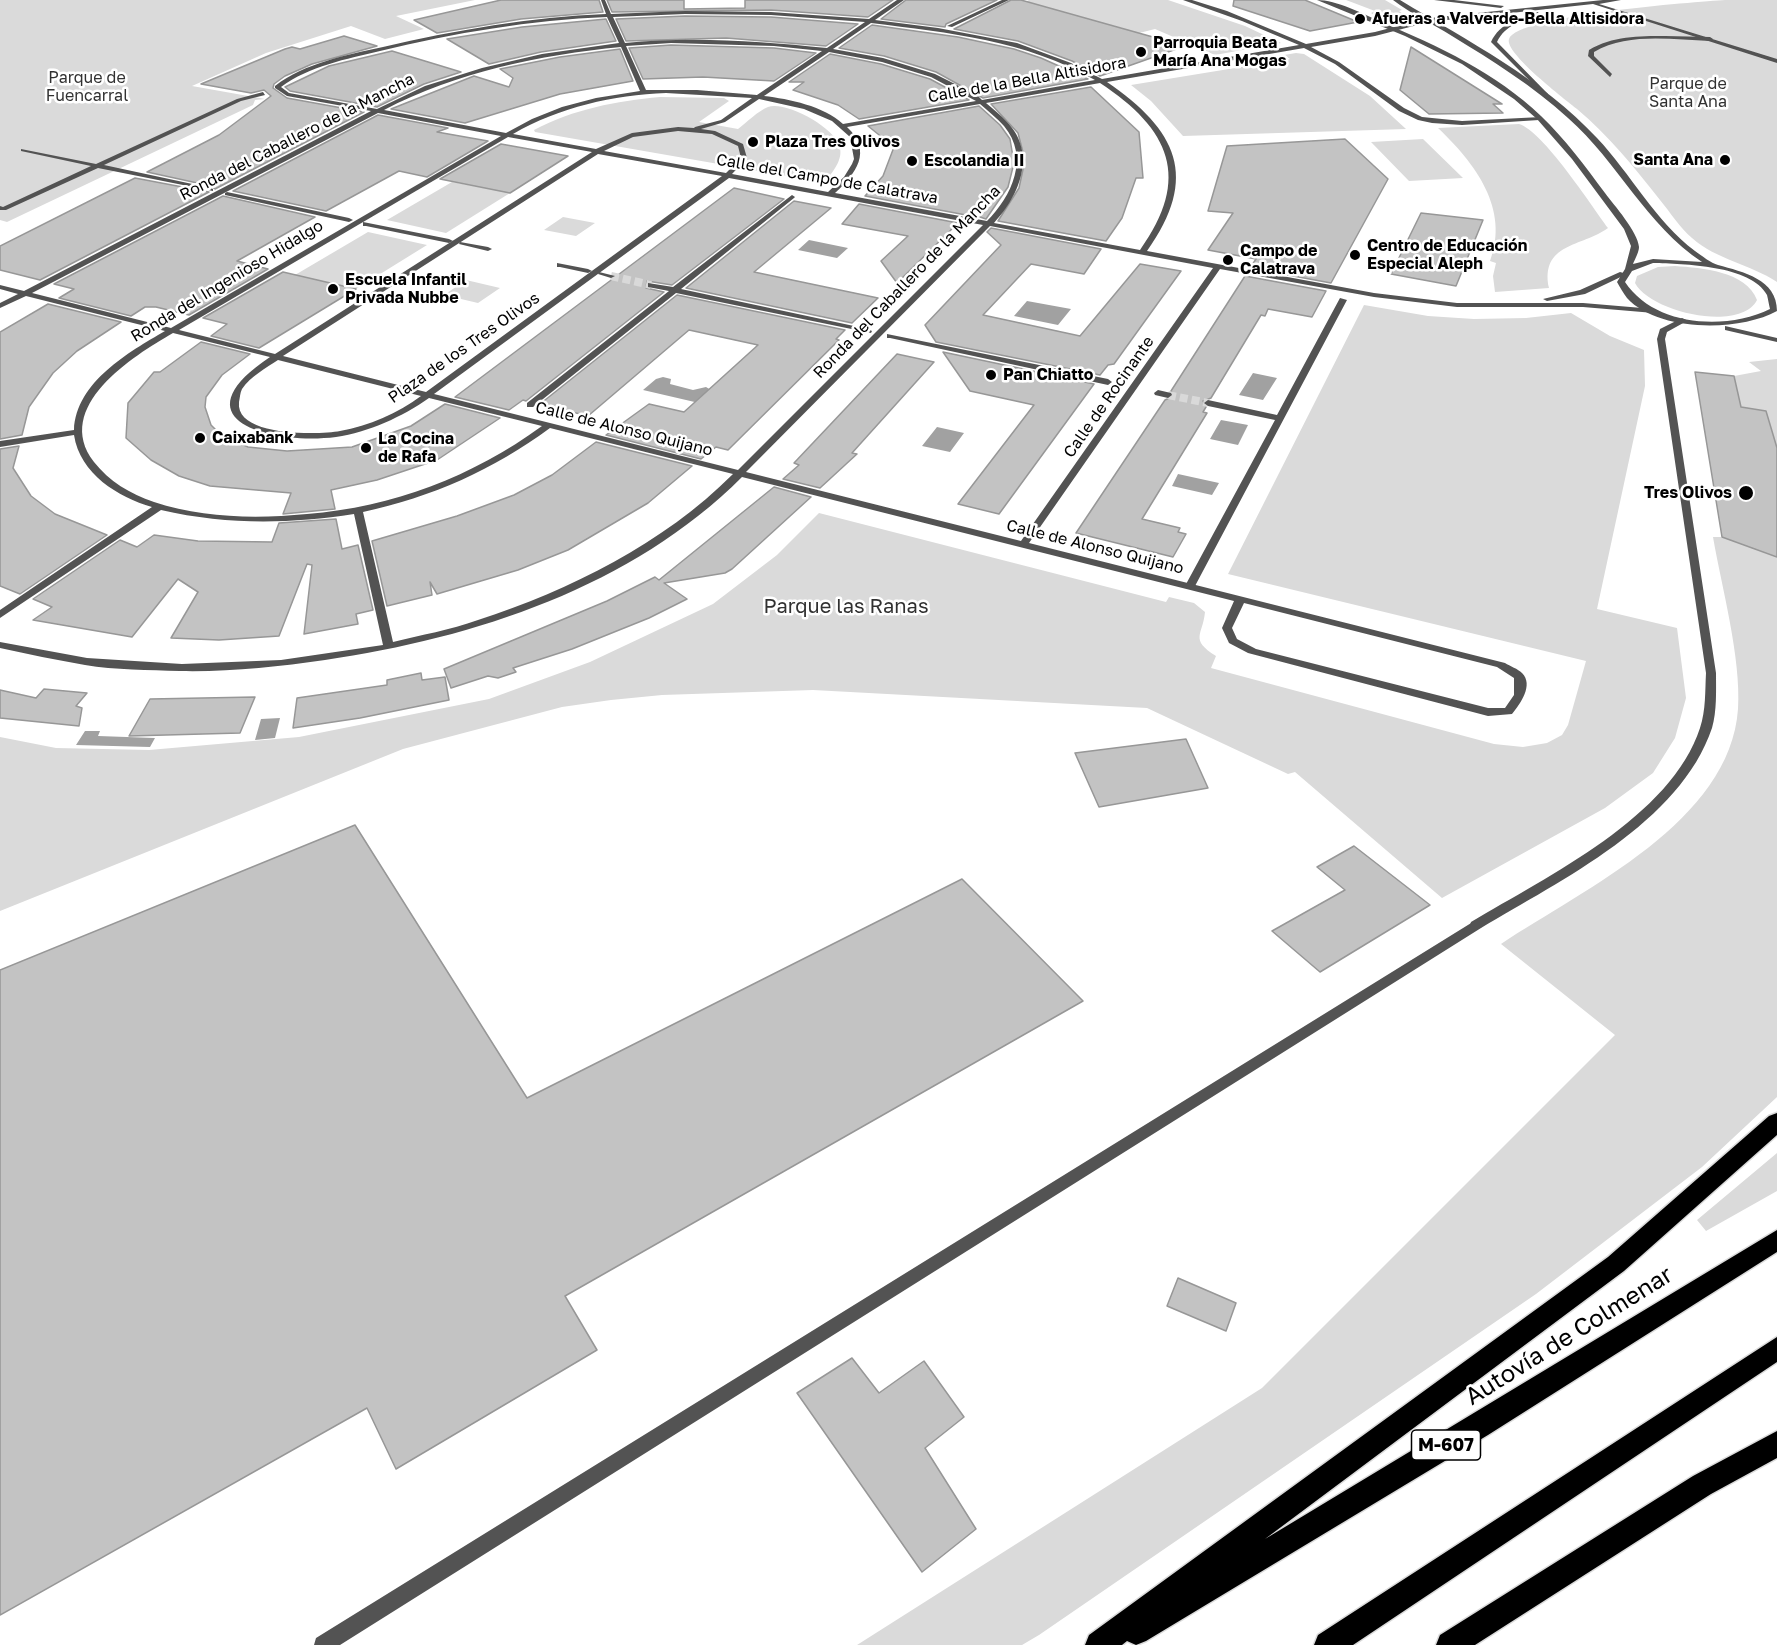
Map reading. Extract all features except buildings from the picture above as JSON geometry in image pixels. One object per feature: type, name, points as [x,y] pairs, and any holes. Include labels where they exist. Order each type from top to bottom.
[{"type":"highway","points":[[1099,1645],[1616,1264],[1777,1122]]},
{"type":"highway","name":"Autovía de Colmenar","points":[[1112,1645],[1479,1426],[1777,1240]]},
{"type":"highway","points":[[1328,1645],[1777,1348]]},
{"type":"highway","points":[[1450,1645],[1702,1485],[1777,1444]]},
{"type":"street","points":[[691,129],[723,121],[901,0]]},
{"type":"street","points":[[950,26],[1006,0]]},
{"type":"street","points":[[1186,0],[1253,23],[1305,46],[1354,74],[1407,113],[1421,119],[1438,122],[1539,117]]},
{"type":"street","points":[[1320,0],[1435,48],[1488,79],[1539,117],[1628,229],[1635,246],[1621,282],[1624,290],[1632,298],[1653,311],[1682,320],[1777,340]]},
{"type":"street","points":[[1396,0],[1506,68],[1557,105]]},
{"type":"street","points":[[1437,0],[1496,6],[1568,6]]},
{"type":"street","points":[[1618,0],[1568,6],[1531,15],[1504,28],[1497,34],[1494,42],[1595,140],[1668,232],[1687,251],[1712,265],[1757,282],[1776,302],[1774,310],[1754,321],[1737,324],[1694,323]]},
{"type":"street","points":[[597,7],[604,3],[615,5]]},
{"type":"street","points":[[604,3],[644,93]]},
{"type":"street","points":[[1592,3],[1777,61]]},
{"type":"street","name":"Calle de la Bella Altisidora","points":[[842,126],[1305,46],[1429,20],[1568,6]]},
{"type":"street","points":[[867,11],[890,15]]},
{"type":"street","name":"Calle del Campo de Calatrava","points":[[550,12],[472,24],[381,46],[310,71],[282,83],[278,90],[287,94],[598,152],[1416,301],[1457,305],[1583,305],[1653,311]]},
{"type":"street","points":[[908,18],[950,26],[1039,52],[1101,81],[1138,109],[1154,127],[1166,147],[1173,171],[1173,191],[1169,210],[1142,252]]},
{"type":"street","points":[[1610,75],[1591,56],[1591,51],[1598,45],[1633,39],[1710,39]]},
{"type":"street","name":"Ronda del Caballero de la Mancha","points":[[0,306],[378,110],[433,85],[491,67],[548,55],[623,44],[721,41],[828,50],[916,71],[954,86],[982,102],[1011,130],[1022,159],[1021,175],[1015,190],[988,224],[740,474],[687,522],[600,575],[499,616],[389,646],[292,662],[170,667],[102,663],[56,657],[0,645]]},
{"type":"street","name":"Ronda del Ingenioso Hidalgo","points":[[77,432],[79,417],[100,383],[127,358],[533,120],[566,107],[644,93],[693,90],[761,96],[808,108],[842,126]]},
{"type":"street","points":[[0,208],[4,209],[239,100],[263,94]]},
{"type":"street","points":[[723,121],[723,135]]},
{"type":"street","points":[[830,194],[853,170],[857,159],[855,143],[842,126]]},
{"type":"street","name":"Plaza de los Tres Olivos","points":[[691,129],[723,135],[735,140],[744,150],[744,158],[728,175],[428,395],[394,416],[358,430],[308,437],[263,430],[248,424],[238,415],[233,404],[236,391],[246,380],[277,357],[598,152],[639,134],[691,129]]},
{"type":"street","points":[[22,150],[211,190]]},
{"type":"street","points":[[227,194],[349,220]]},
{"type":"street","points":[[530,405],[792,197]]},
{"type":"street","points":[[366,224],[449,241]]},
{"type":"street","points":[[463,244],[489,249]]},
{"type":"street","name":"Calle del Campo de Calatrava","points":[[1516,305],[1574,294],[1653,261],[1686,261],[1712,265]]},
{"type":"street","points":[[560,265],[588,271]]},
{"type":"street","name":"Calle de Rocinante","points":[[1024,544],[1218,266]]},
{"type":"street","points":[[651,285],[868,331]]},
{"type":"street","name":"Calle de Alonso Quijano","points":[[0,287],[1501,665],[1519,676],[1522,688],[1519,700],[1508,711],[1488,712],[1252,651],[1233,641],[1227,628],[1240,600]]},
{"type":"street","points":[[1190,586],[1343,300]]},
{"type":"street","points":[[323,1645],[1619,835],[1658,804],[1679,782],[1690,765],[1706,729],[1710,706],[1710,673],[1661,339],[1666,327],[1682,320]]},
{"type":"street","points":[[890,336],[1108,382]]},
{"type":"street","points":[[1158,393],[1168,395]]},
{"type":"street","points":[[1208,403],[1280,418]]},
{"type":"street","points":[[0,444],[77,432],[78,446],[86,459],[108,482],[124,493],[159,507],[208,516],[257,520],[358,510],[435,489],[476,472],[509,454],[549,425]]},
{"type":"street","points":[[0,615],[159,507]]},
{"type":"street","points":[[358,510],[389,646]]},
{"type":"green space","name":"Parque de Fuencarral","points":[[0,0],[475,0],[396,16],[424,29],[385,39],[351,26],[266,53],[192,86],[265,99],[255,100],[253,105],[7,222],[0,220]]},
{"type":"green space","points":[[1029,0],[1168,0],[1245,26],[1281,43],[1215,55],[1155,29],[1064,52],[977,24]]},
{"type":"green space","points":[[1346,0],[1385,0],[1402,10],[1399,11],[1409,18],[1394,22],[1384,20],[1371,13],[1375,11]]},
{"type":"green space","name":"Parque de Santa Ana","points":[[1725,0],[1777,0],[1777,282],[1712,252],[1692,238],[1610,141],[1589,119],[1525,65],[1510,46],[1509,39],[1519,31],[1542,23],[1609,11]]},
{"type":"green space","points":[[1304,54],[1370,96],[1406,129],[1183,136],[1151,101],[1131,85],[1290,59],[1284,55]]},
{"type":"green space","points":[[660,97],[724,98],[729,101],[699,122],[738,129],[768,107],[786,108],[819,123],[828,131],[839,145],[840,158],[828,178],[816,181],[534,130],[580,111]]},
{"type":"green space","points":[[1519,124],[1541,140],[1553,154],[1608,228],[1557,254],[1551,262],[1548,273],[1549,288],[1495,292],[1493,276],[1496,263],[1490,261],[1495,242],[1496,223],[1492,205],[1485,188],[1465,156],[1438,128]]},
{"type":"green space","points":[[1423,139],[1463,178],[1409,181],[1371,142]]},
{"type":"green space","points":[[452,182],[510,193],[446,233],[387,220]]},
{"type":"green space","points":[[563,217],[595,223],[576,236],[544,230]]},
{"type":"green space","points":[[368,232],[427,245],[356,289],[295,275]]},
{"type":"green space","points":[[1675,266],[1710,270],[1733,277],[1751,290],[1757,300],[1747,310],[1733,315],[1715,317],[1695,315],[1658,303],[1635,283],[1637,276],[1658,267]]},
{"type":"green space","points":[[466,280],[500,288],[478,303],[444,295]]},
{"type":"green space","name":"Parque las Ranas","points":[[1364,305],[1428,316],[1474,319],[1526,318],[1571,313],[1610,336],[1644,350],[1645,386],[1597,609],[1677,628],[1686,698],[1675,738],[1653,773],[1605,808],[1442,898],[1295,772],[1288,774],[1147,708],[813,690],[662,695],[562,707],[403,749],[0,911],[0,737],[56,748],[149,750],[299,737],[489,699],[590,662],[713,604],[777,555],[819,513],[1166,602],[1169,597],[1194,603],[1205,612],[1200,641],[1216,656],[1211,668],[1494,744],[1523,747],[1547,743],[1562,735],[1568,725],[1586,661],[1228,574]]},
{"type":"green space","points":[[1777,359],[1777,448],[1766,411],[1741,407],[1734,376],[1761,371],[1749,362]]},
{"type":"green space","points":[[1713,537],[1722,537],[1777,557],[1777,1097],[1702,1167],[1536,1294],[1039,1635],[1022,1645],[857,1645],[1262,1388],[1615,1035],[1501,944],[1611,875],[1648,848],[1682,818],[1709,786],[1729,749],[1738,709],[1737,668]]},
{"type":"green space","points":[[1777,1153],[1777,1191],[1706,1231],[1697,1220]]},
{"type":"shaded area","points":[[809,240],[848,248],[837,258],[798,250]]},
{"type":"shaded area","points":[[1027,301],[1071,309],[1058,325],[1014,316]]},
{"type":"shaded area","points":[[1253,373],[1277,378],[1263,400],[1239,395]]},
{"type":"shaded area","points":[[663,377],[671,379],[670,384],[693,390],[706,387],[711,390],[699,403],[643,390],[656,379]]},
{"type":"shaded area","points":[[1221,420],[1248,425],[1238,445],[1210,439]]},
{"type":"shaded area","points":[[937,427],[964,433],[950,452],[922,446]]},
{"type":"shaded area","points":[[1178,474],[1219,483],[1212,495],[1172,486]]},
{"type":"shaded area","points":[[280,718],[275,738],[255,740],[261,719]]},
{"type":"shaded area","points":[[85,731],[100,731],[98,736],[155,738],[150,747],[76,745]]},
{"type":"tunnel","points":[[611,276],[651,285]]},
{"type":"tunnel","points":[[1168,395],[1208,403]]},
{"type":"place","name":"Afueras a Valverde-Bella Altisidora","points":[[1360,19]]},
{"type":"place","name":"Parroquia Beata María Ana Mogas","points":[[1141,52]]},
{"type":"place","name":"Plaza Tres Olivos","points":[[753,142]]},
{"type":"place","name":"Santa Ana","points":[[1725,160]]},
{"type":"place","name":"Escolandia II","points":[[912,161]]},
{"type":"place","name":"Centro de Educación Especial Aleph","points":[[1355,255]]},
{"type":"place","name":"Campo de Calatrava","points":[[1228,260]]},
{"type":"place","name":"Escuela Infantil Privada Nubbe","points":[[333,289]]},
{"type":"place","name":"Pan Chiatto","points":[[991,375]]},
{"type":"place","name":"Caixabank","points":[[200,438]]},
{"type":"place","name":"La Cocina de Rafa","points":[[366,448]]},
{"type":"place","name":"Tres Olivos","points":[[1746,493]]}]
